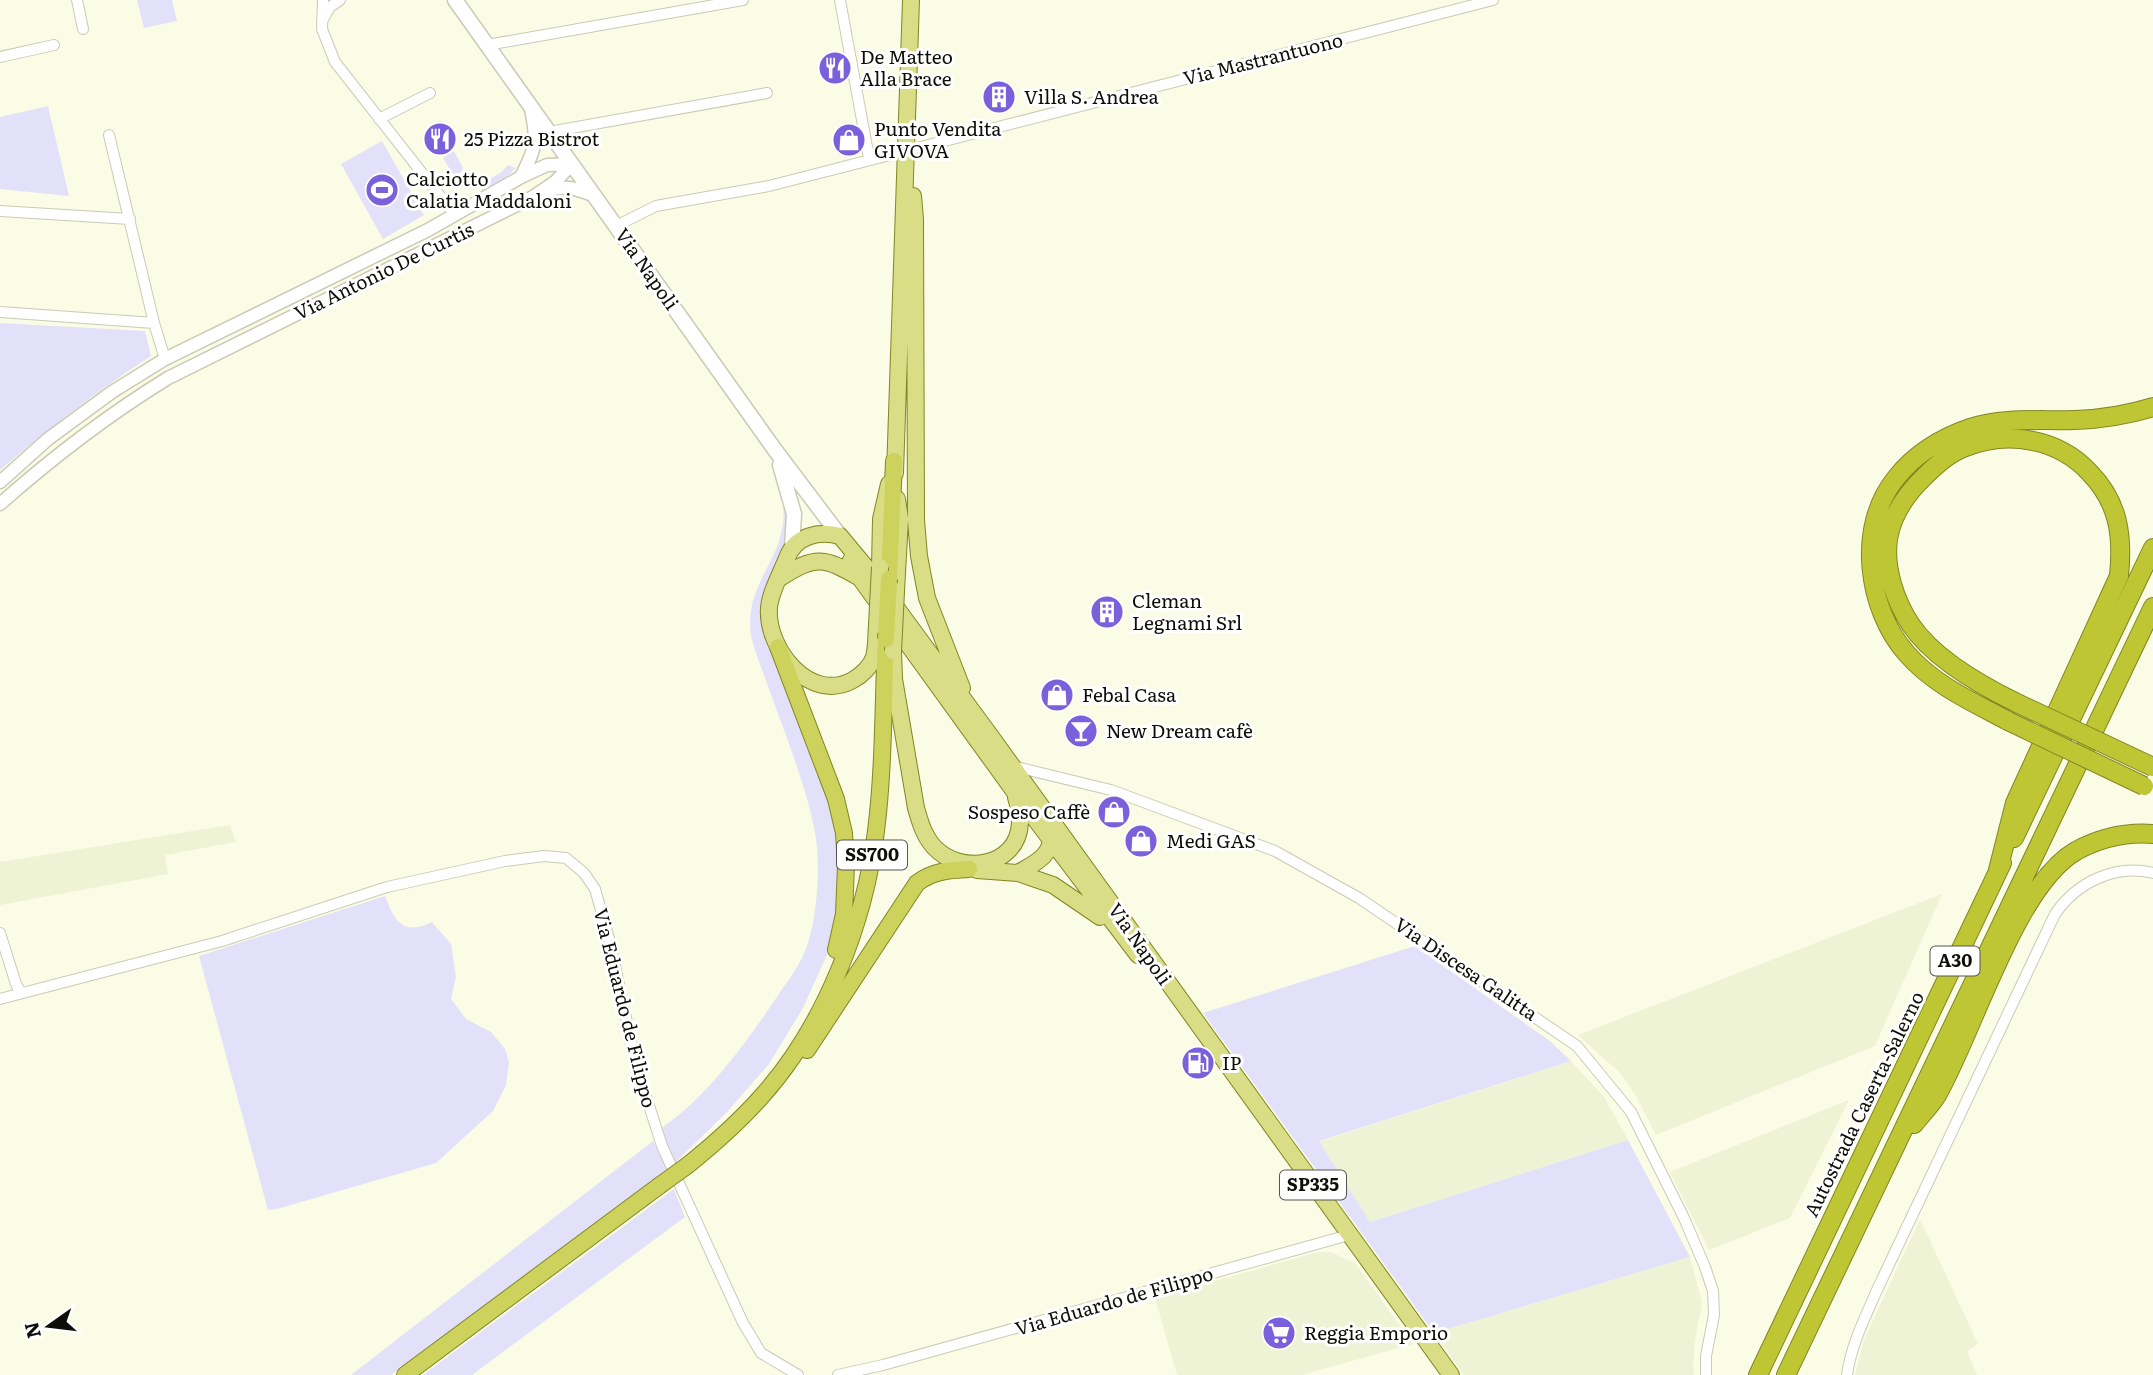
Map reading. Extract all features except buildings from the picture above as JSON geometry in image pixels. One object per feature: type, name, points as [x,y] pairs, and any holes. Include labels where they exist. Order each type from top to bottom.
[{"type":"highway","points":[[2149,789],[2008,721],[1926,673],[1893,637],[1879,604],[1874,583],[1871,542],[1877,514],[1894,479],[1915,457],[1954,434],[1973,427],[2007,421],[2106,418],[2153,407]]},
{"type":"highway","points":[[1997,874],[2015,803],[2119,576],[2121,537],[2109,498],[2098,481],[2082,464],[2063,450],[2045,442],[2017,439],[1990,441],[1963,448],[1942,460],[1914,486],[1897,511],[1888,540],[1889,569],[1896,597],[1912,627],[1963,674],[2017,703],[2153,767]]},
{"type":"highway","name":"SS700","points":[[405,1375],[715,1143],[775,1080],[793,1055],[831,987],[864,892],[876,834],[890,645],[888,579],[894,461]]},
{"type":"highway","name":"Autostrada Caserta-Salerno","points":[[1758,1375],[2153,548]]},
{"type":"highway","name":"A30","points":[[1786,1375],[2153,607]]},
{"type":"highway","points":[[778,647],[836,799],[844,833],[846,866],[844,914],[835,953],[799,1027],[793,1055]]},
{"type":"highway","points":[[1894,1149],[1936,1096],[2017,923],[2045,882],[2059,865],[2075,852],[2110,837],[2134,833],[2153,834]]},
{"type":"highway","points":[[775,1080],[795,1067],[803,1056],[917,883],[942,870],[969,869]]},
{"type":"main road","name":"Via Napoli","points":[[455,0],[775,450],[870,572],[1139,940],[1176,995]]},
{"type":"main road","points":[[911,0],[905,154],[915,219],[916,520],[919,556],[927,598],[973,713]]},
{"type":"main road","name":"SS700","points":[[894,461],[905,154]]},
{"type":"main road","points":[[775,450],[789,489],[794,514],[792,548],[772,593],[768,609],[778,647],[801,676],[816,685],[833,686],[847,684],[861,676],[873,659],[877,625],[888,579]]},
{"type":"main road","points":[[780,578],[797,567],[828,554],[840,536],[820,533],[808,536],[792,548]]},
{"type":"main road","name":"Via Napoli","points":[[840,536],[860,578],[1014,791],[1129,946],[1176,995]]},
{"type":"main road","points":[[817,560],[832,563],[860,578]]},
{"type":"main road","points":[[890,645],[916,808],[921,827],[934,847],[948,858],[968,864],[998,860],[1008,853],[1016,841],[1020,824],[1014,791]]},
{"type":"main road","points":[[992,738],[1010,777],[1049,829],[1052,842],[1046,855],[1018,873]]},
{"type":"main road","points":[[969,869],[1018,873],[1053,885],[1094,911],[1129,946]]},
{"type":"main road","name":"SP335","points":[[1176,995],[1451,1375]]},
{"type":"street","points":[[77,0],[83,29]]},
{"type":"street","points":[[323,0],[322,21],[335,62],[455,215]]},
{"type":"street","points":[[322,21],[330,7],[340,0]]},
{"type":"street","points":[[487,45],[743,0]]},
{"type":"street","points":[[841,0],[869,158]]},
{"type":"street","name":"Via Mastrantuono","points":[[617,226],[656,206],[768,186],[869,158],[905,154],[1493,0]]},
{"type":"street","points":[[0,57],[54,45]]},
{"type":"street","points":[[379,119],[430,93]]},
{"type":"street","points":[[549,132],[767,93]]},
{"type":"street","points":[[520,177],[537,135],[530,105]]},
{"type":"street","points":[[109,135],[165,359]]},
{"type":"street","name":"Via Antonio De Curtis","points":[[0,482],[48,439],[112,392],[165,359],[455,215],[520,177],[547,166],[572,164]]},
{"type":"street","name":"Via Antonio De Curtis","points":[[533,197],[555,182],[572,164]]},
{"type":"street","name":"Via Antonio De Curtis","points":[[0,504],[58,453],[168,377],[556,187],[569,187],[595,196]]},
{"type":"street","points":[[0,211],[130,219]]},
{"type":"street","name":"Via Antonio De Curtis","points":[[265,311],[271,326]]},
{"type":"street","points":[[0,312],[154,323]]},
{"type":"street","name":"Via Discesa Galitta","points":[[1011,766],[1111,790],[1275,851],[1359,898],[1577,1045],[1631,1112],[1684,1218],[1705,1267],[1713,1291],[1714,1315],[1706,1356],[1706,1375]]},
{"type":"street","name":"Via Eduardo de Filippo","points":[[21,993],[222,941],[387,887],[505,861],[544,856],[566,858],[584,873],[594,890],[610,942],[636,1066],[662,1146],[743,1323],[761,1353],[797,1375]]},
{"type":"street","points":[[1847,1375],[1849,1358],[1877,1290],[2044,934],[2065,900],[2086,884],[2113,872],[2128,870],[2153,873]]},
{"type":"street","points":[[0,933],[21,993],[0,999]]},
{"type":"street","name":"Via Eduardo de Filippo","points":[[838,1375],[883,1365],[1349,1235]]},
{"type":"shaded area","points":[[137,0],[172,0],[177,21],[144,28]]},
{"type":"shaded area","points":[[48,106],[69,196],[0,189],[0,117]]},
{"type":"shaded area","name":"Calciotto Calatia Maddaloni","points":[[382,141],[424,215],[383,239],[341,164]]},
{"type":"shaded area","points":[[454,151],[463,168],[454,176],[443,158]]},
{"type":"shaded area","points":[[508,165],[516,168],[501,182],[483,192],[479,185],[502,172]]},
{"type":"shaded area","points":[[0,323],[145,331],[151,356],[74,410],[0,470]]},
{"type":"shaded area","points":[[783,504],[787,504],[787,542],[763,597],[821,771],[838,839],[839,909],[827,955],[803,1008],[769,1064],[727,1112],[674,1164],[660,1129],[678,1116],[710,1085],[754,1030],[799,963],[808,943],[814,916],[818,870],[814,827],[799,773],[752,640],[750,620],[758,587],[779,541],[783,524]]},
{"type":"shaded area","points":[[230,825],[236,842],[165,855],[168,874],[0,905],[0,862]]},
{"type":"shaded area","points":[[1942,894],[1875,1046],[1656,1135],[1636,1096],[1620,1073],[1578,1035]]},
{"type":"shaded area","points":[[385,896],[392,913],[401,924],[414,928],[432,922],[451,944],[456,977],[451,999],[466,1019],[491,1032],[505,1049],[509,1062],[506,1085],[493,1111],[436,1163],[268,1210],[199,956]]},
{"type":"shaded area","points":[[1415,946],[1550,1041],[1571,1061],[1319,1141],[1370,1222],[1628,1140],[1690,1257],[1434,1333],[1203,1013]]},
{"type":"shaded area","points":[[1571,1061],[1604,1097],[1628,1140],[1370,1222],[1318,1142]]},
{"type":"shaded area","points":[[1849,1100],[1790,1218],[1709,1250],[1670,1172]]},
{"type":"shaded area","points":[[653,1141],[667,1169],[391,1375],[351,1375]]},
{"type":"shaded area","points":[[674,1189],[685,1217],[472,1375],[423,1375]]},
{"type":"shaded area","points":[[1920,1219],[1978,1344],[1967,1351],[1977,1375],[1855,1375],[1864,1340]]},
{"type":"shaded area","points":[[1318,1252],[1331,1252],[1356,1264],[1413,1344],[1302,1375],[1177,1375],[1155,1298]]},
{"type":"shaded area","points":[[1690,1257],[1702,1302],[1695,1341],[1694,1375],[1464,1375],[1434,1333]]},
{"type":"place","name":"De Matteo Alla Brace","points":[[835,68]]},
{"type":"place","name":"Villa S. Andrea","points":[[999,97]]},
{"type":"place","name":"25 Pizza Bistrot","points":[[440,139]]},
{"type":"place","name":"Punto Vendita GIVOVA","points":[[849,140]]},
{"type":"place","name":"Calciotto Calatia Maddaloni","points":[[382,190]]},
{"type":"place","name":"Cleman Legnami Srl","points":[[1107,612]]},
{"type":"place","name":"Febal Casa","points":[[1057,695]]},
{"type":"place","name":"New Dream cafè","points":[[1081,731]]},
{"type":"place","name":"Sospeso Caffè","points":[[1114,812]]},
{"type":"place","name":"Medi GAS","points":[[1141,841]]},
{"type":"place","name":"IP","points":[[1198,1063]]},
{"type":"place","name":"Reggia Emporio","points":[[1279,1333]]}]
